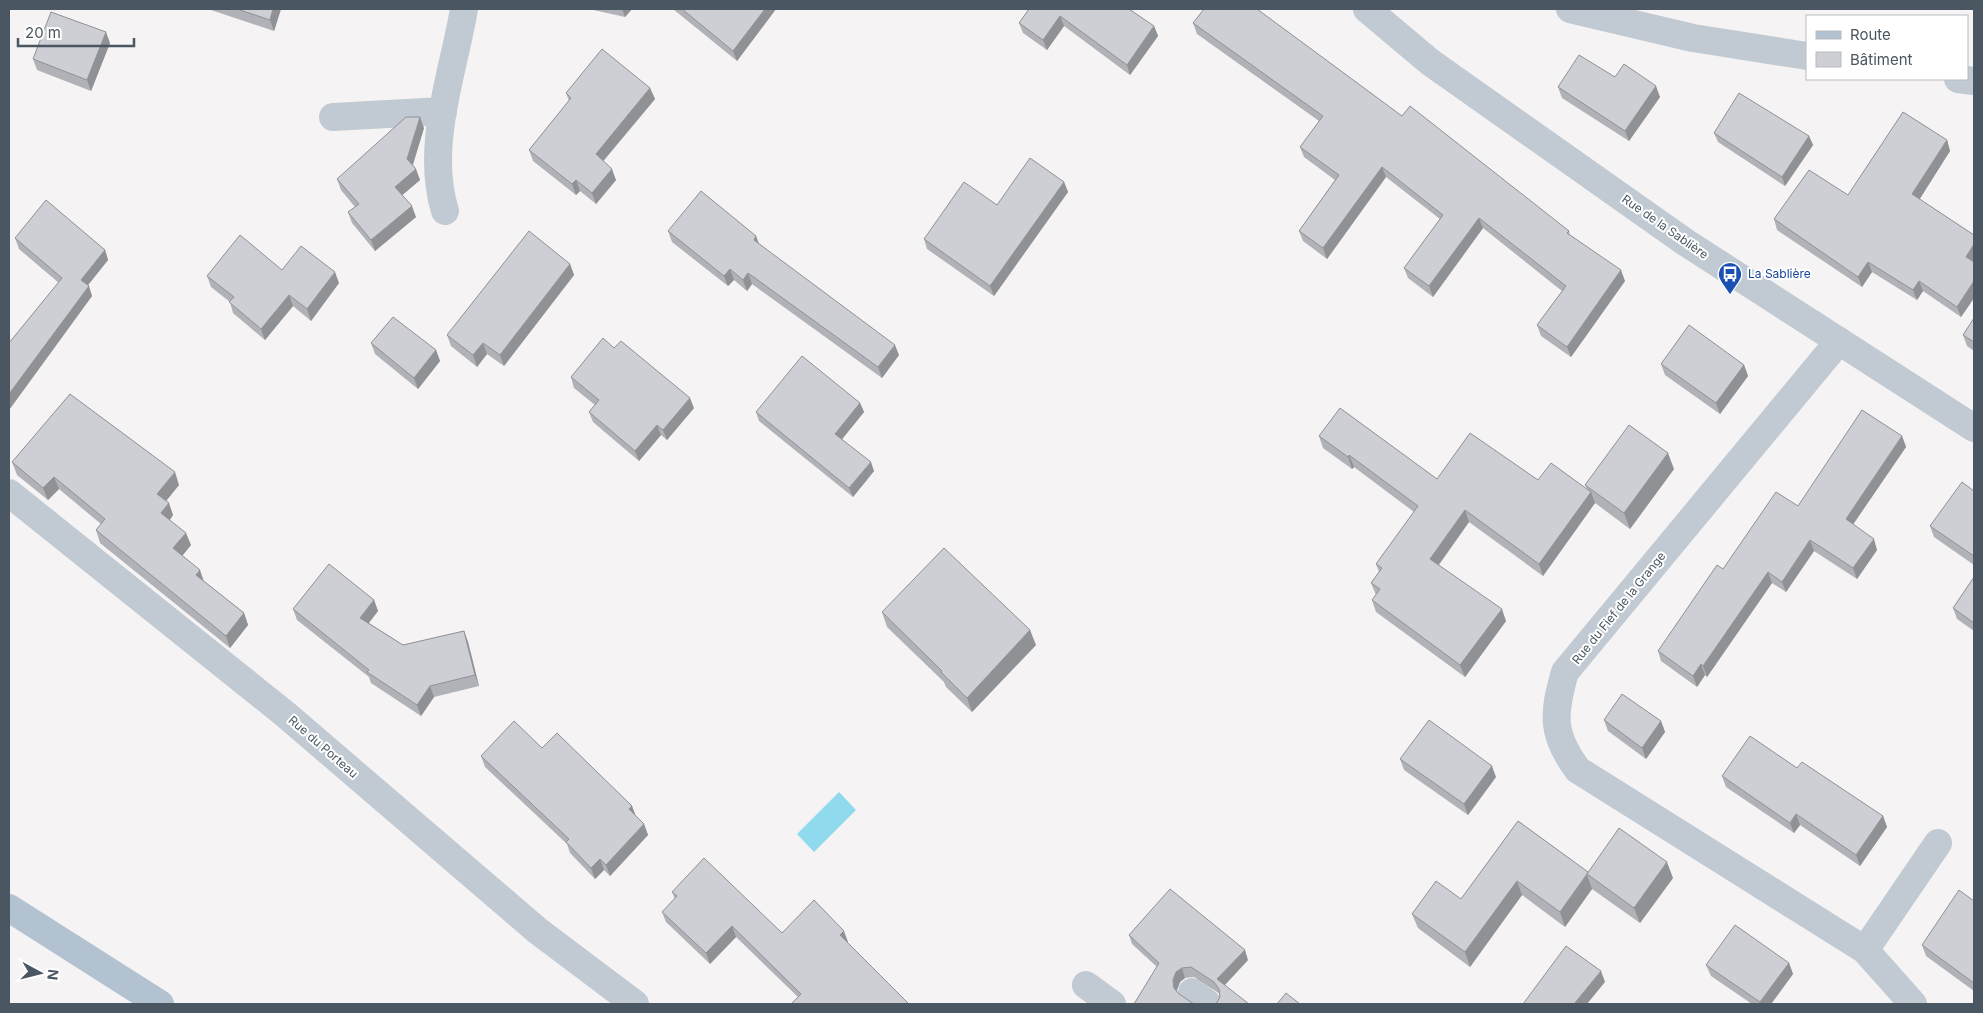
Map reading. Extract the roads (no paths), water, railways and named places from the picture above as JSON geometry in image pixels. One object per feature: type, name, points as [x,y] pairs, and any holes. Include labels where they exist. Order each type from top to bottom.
[{"type":"main road","points":[[9,908],[160,1004]]},
{"type":"street","points":[[445,211],[438,190],[437,164],[443,112],[464,9]]},
{"type":"street","name":"Rue de la Sablière","points":[[1367,9],[1430,62],[1685,242],[1974,428]]},
{"type":"street","points":[[1570,9],[1693,38],[1806,56]]},
{"type":"street","points":[[333,117],[443,112]]},
{"type":"street","name":"Rue du Fief de la Grange","points":[[1839,341],[1566,672],[1559,696],[1557,714],[1558,735],[1564,750],[1578,770],[1865,950],[1913,1004]]},
{"type":"street","name":"Rue du Porteau","points":[[9,493],[285,714],[538,931],[635,1004]]},
{"type":"street","points":[[1865,950],[1938,842]]},
{"type":"street","points":[[1086,985],[1112,1004]]},
{"type":"water","points":[[839,792],[856,810],[814,852],[797,834]]},
{"type":"place","name":"La Sablière","points":[[1730,295]]}]
